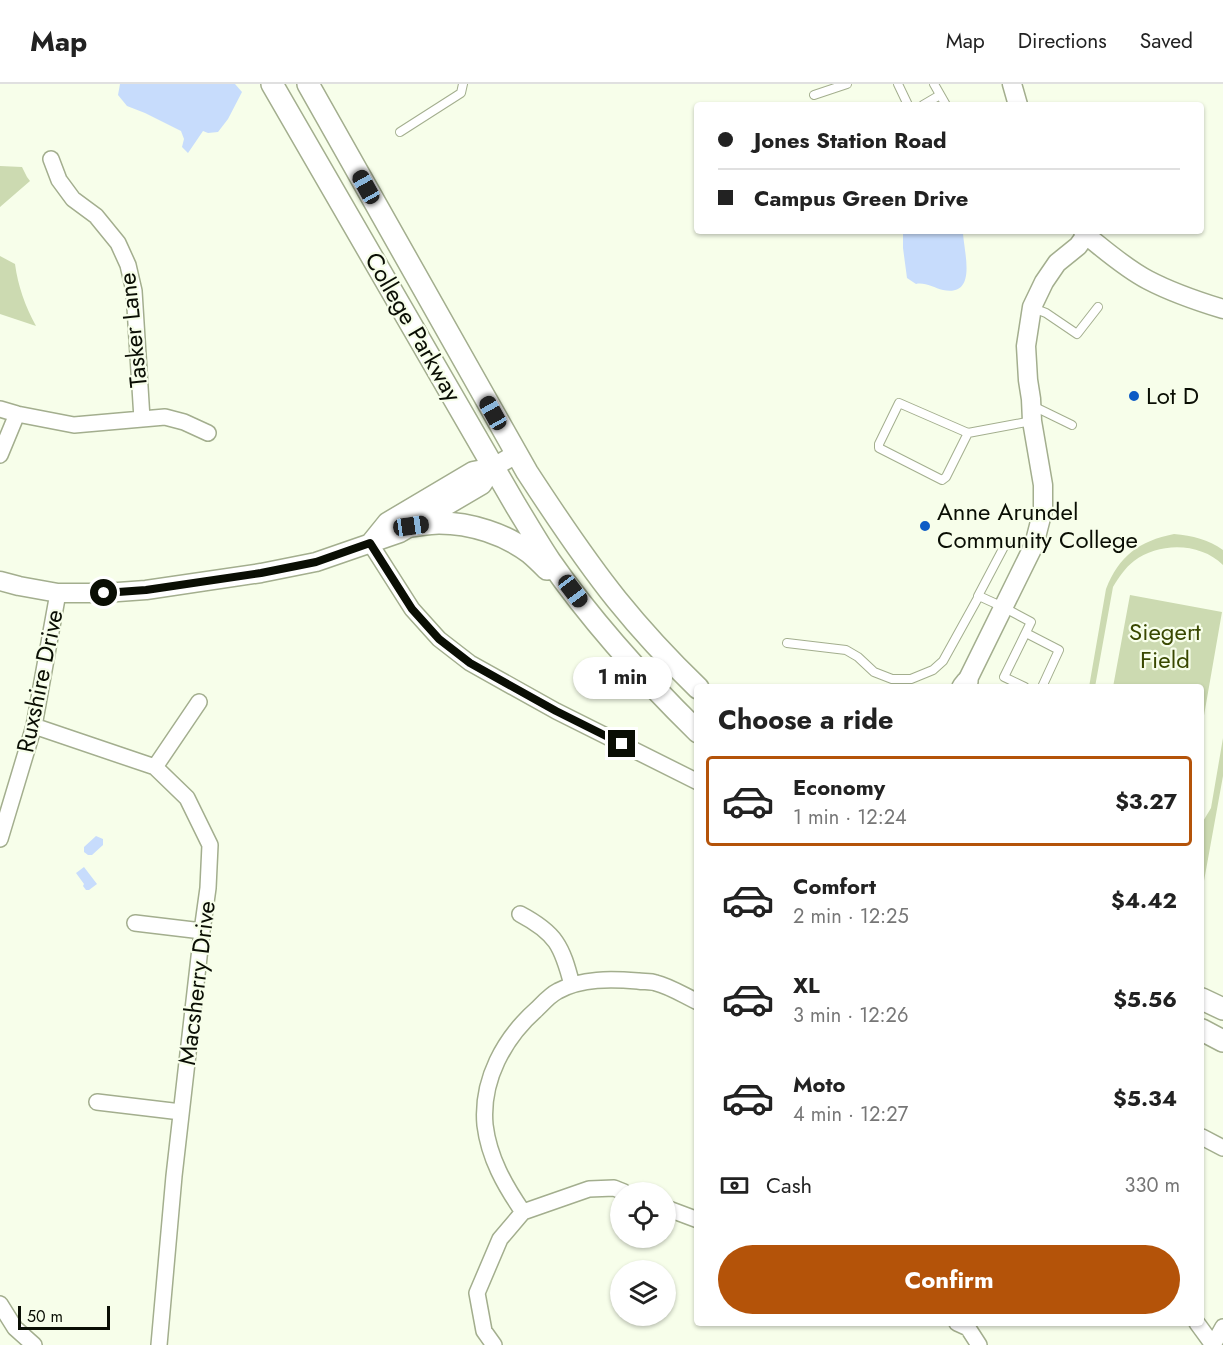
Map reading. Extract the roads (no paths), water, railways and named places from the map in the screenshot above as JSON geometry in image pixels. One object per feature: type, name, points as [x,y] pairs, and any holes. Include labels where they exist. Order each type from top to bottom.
[{"type":"main road","name":"College Parkway","points":[[272,84],[550,561],[616,645],[658,693],[694,728]]},
{"type":"main road","name":"College Parkway","points":[[308,84],[516,454],[563,527],[616,599],[673,664],[694,684]]},
{"type":"main road","points":[[411,526],[456,524],[496,534],[531,554],[584,606]]},
{"type":"main road","points":[[1204,1000],[1223,1009]]},
{"type":"main road","points":[[1204,1031],[1223,1041]]},
{"type":"street","points":[[1012,84],[1017,102]]},
{"type":"street","name":"Tasker Lane","points":[[51,159],[59,180],[73,199],[96,216],[118,243],[128,265],[134,291],[142,419]]},
{"type":"street","points":[[965,684],[1034,545],[1043,510],[1026,346],[1032,307],[1044,282],[1057,263],[1078,246],[1084,234]]},
{"type":"street","points":[[1085,234],[1147,280],[1223,309]]},
{"type":"street","points":[[0,409],[74,425],[165,417],[184,422],[208,434]]},
{"type":"street","points":[[0,455],[17,414]]},
{"type":"street","points":[[370,543],[387,522],[473,471],[494,467],[516,454]]},
{"type":"street","points":[[0,581],[58,592],[104,593],[146,590],[261,573],[316,562],[400,533],[482,485],[494,467]]},
{"type":"street","points":[[370,543],[412,609],[439,639],[470,663],[556,711],[694,780]]},
{"type":"street","name":"Ruxshire Drive","points":[[0,839],[34,726],[58,592]]},
{"type":"street","points":[[155,767],[199,702]]},
{"type":"street","name":"Macsherry Drive","points":[[34,726],[155,767],[187,798],[210,845],[208,888],[174,1176],[159,1345]]},
{"type":"street","points":[[520,914],[538,924],[555,939],[566,961],[573,985]]},
{"type":"street","points":[[135,923],[202,931]]},
{"type":"street","points":[[523,1212],[507,1189],[492,1156],[485,1125],[487,1090],[508,1040],[524,1020],[556,992],[573,985],[596,980],[657,983],[694,1000]]},
{"type":"street","points":[[97,1102],[181,1112]]},
{"type":"street","points":[[1204,1138],[1223,1148]]},
{"type":"street","points":[[494,1345],[484,1331],[477,1293],[500,1239],[523,1212],[589,1189],[610,1188]]},
{"type":"street","points":[[676,1212],[694,1218]]},
{"type":"street","points":[[0,1304],[15,1328],[34,1345]]},
{"type":"street","points":[[967,1326],[979,1345]]},
{"type":"street","points":[[1199,1326],[1212,1345],[1223,1327]]},
{"type":"lane","points":[[400,132],[461,93],[463,84]]},
{"type":"lane","points":[[814,95],[847,84]]},
{"type":"lane","points":[[898,84],[907,102]]},
{"type":"lane","points":[[934,84],[944,102]]},
{"type":"lane","points":[[928,102],[940,95]]},
{"type":"lane","points":[[1032,307],[1046,313],[1077,334],[1098,307]]},
{"type":"lane","points":[[968,434],[946,477],[942,480],[879,448],[898,403],[968,434],[1032,413],[1072,425]]},
{"type":"lane","points":[[787,643],[846,650],[858,657],[874,672],[892,679],[911,679],[933,670],[943,661],[1005,543]]},
{"type":"lane","points":[[978,596],[1031,622],[1004,677],[1018,684]]},
{"type":"lane","points":[[1026,633],[1059,650],[1043,684]]},
{"type":"water","points":[[120,84],[235,84],[242,92],[228,119],[218,132],[203,131],[188,153],[182,147],[184,139],[181,131],[127,106],[118,95]]},
{"type":"water","points":[[903,234],[963,234],[966,270],[961,286],[954,290],[943,290],[926,284],[916,284],[907,278]]},
{"type":"water","points":[[96,836],[103,839],[103,845],[92,855],[88,855],[84,852],[84,847]]},
{"type":"water","points":[[84,867],[97,884],[89,890],[86,890],[76,873]]},
{"type":"place","name":"Lot D","points":[[1134,396]]},
{"type":"place","name":"Anne Arundel Community College","points":[[925,526]]},
{"type":"park label","name":"Siegert Field","points":[[1165,646]]}]
